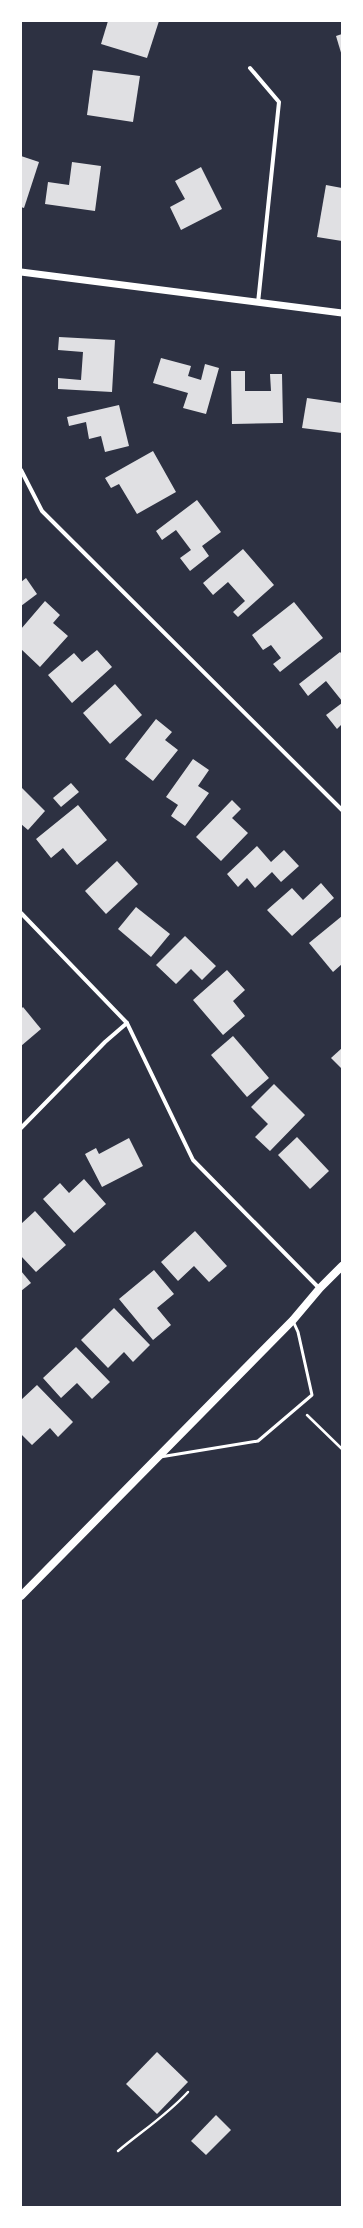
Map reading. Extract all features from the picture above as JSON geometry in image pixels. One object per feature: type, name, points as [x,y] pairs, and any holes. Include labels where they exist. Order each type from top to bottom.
[{"type":"main road","points":[[21,1596],[293,1320],[320,1288],[342,1266]]},
{"type":"street","points":[[250,68],[279,102],[258,303]]},
{"type":"street","points":[[21,272],[342,313]]},
{"type":"street","points":[[21,470],[42,511],[342,810]]},
{"type":"street","points":[[21,913],[127,1023],[193,1160],[320,1288]]},
{"type":"street","points":[[21,1128],[105,1042],[127,1023]]},
{"type":"lane","points":[[158,1457],[258,1441],[312,1395],[298,1332],[293,1320]]},
{"type":"path","points":[[298,1407],[342,1449]]},
{"type":"path","points":[[118,2151],[145,2128],[161,2118],[188,2092]]},
{"type":"building","points":[[108,21],[159,21],[147,58],[101,44]]},
{"type":"building","points":[[342,34],[342,56],[336,36]]},
{"type":"building","points":[[93,70],[140,76],[133,122],[87,115]]},
{"type":"building","points":[[21,156],[39,162],[24,208],[21,207]]},
{"type":"building","points":[[72,162],[101,166],[95,211],[45,204],[48,182],[69,185]]},
{"type":"building","points":[[201,167],[222,209],[181,230],[170,207],[185,199],[175,181]]},
{"type":"building","points":[[326,185],[342,188],[342,241],[317,237]]},
{"type":"building","points":[[59,337],[115,340],[112,392],[58,389],[58,378],[81,380],[83,352],[58,350]]},
{"type":"building","points":[[161,358],[191,366],[188,376],[201,380],[205,364],[219,368],[206,414],[183,408],[188,393],[153,383]]},
{"type":"building","points":[[231,371],[245,371],[245,391],[271,391],[270,374],[282,374],[283,423],[232,424]]},
{"type":"building","points":[[307,398],[342,403],[342,433],[302,428]]},
{"type":"building","points":[[119,405],[129,446],[105,452],[101,436],[89,439],[86,422],[69,426],[67,417]]},
{"type":"building","points":[[153,451],[176,492],[137,514],[119,484],[111,488],[105,478]]},
{"type":"building","points":[[197,500],[221,532],[202,546],[209,556],[190,571],[180,558],[191,550],[176,530],[162,540],[156,531]]},
{"type":"building","points":[[243,549],[274,585],[238,617],[233,612],[245,601],[228,582],[213,595],[203,583]]},
{"type":"building","points":[[26,578],[37,594],[21,606],[21,582]]},
{"type":"building","points":[[45,601],[60,615],[53,623],[68,636],[40,667],[21,649],[21,629]]},
{"type":"building","points":[[294,602],[323,638],[280,672],[273,664],[281,658],[271,645],[263,650],[252,635]]},
{"type":"building","points":[[97,650],[112,667],[72,703],[48,675],[74,653],[82,662]]},
{"type":"building","points":[[340,652],[342,654],[342,701],[326,681],[308,696],[299,684]]},
{"type":"building","points":[[115,684],[142,715],[110,744],[83,713]]},
{"type":"building","points":[[342,703],[342,724],[337,729],[326,715]]},
{"type":"building","points":[[156,719],[172,732],[165,740],[178,750],[153,781],[125,759]]},
{"type":"building","points":[[193,759],[209,770],[198,786],[209,793],[185,826],[171,816],[178,805],[166,797]]},
{"type":"building","points":[[71,783],[79,792],[61,807],[53,798]]},
{"type":"building","points":[[21,787],[45,811],[28,830],[21,824]]},
{"type":"building","points":[[232,800],[241,809],[232,818],[248,833],[221,861],[196,837]]},
{"type":"building","points":[[78,805],[107,840],[77,865],[63,848],[51,858],[36,839]]},
{"type":"building","points":[[257,846],[271,862],[284,850],[299,866],[281,882],[272,872],[255,888],[247,878],[238,887],[227,874]]},
{"type":"building","points":[[117,861],[138,884],[106,914],[85,891]]},
{"type":"building","points":[[321,883],[334,898],[292,936],[267,910],[292,888],[303,900]]},
{"type":"building","points":[[136,907],[170,934],[151,957],[118,929]]},
{"type":"building","points":[[342,916],[342,964],[333,972],[309,943]]},
{"type":"building","points":[[185,936],[216,966],[202,980],[191,969],[176,984],[156,965]]},
{"type":"building","points":[[227,970],[245,990],[233,1001],[245,1016],[223,1035],[193,1000]]},
{"type":"building","points":[[23,1007],[41,1029],[21,1046],[21,1009]]},
{"type":"building","points":[[233,1036],[269,1078],[247,1097],[211,1055]]},
{"type":"building","points":[[342,1048],[342,1069],[331,1058]]},
{"type":"building","points":[[274,1084],[305,1115],[270,1151],[255,1137],[268,1124],[251,1107]]},
{"type":"building","points":[[297,1137],[329,1171],[310,1189],[278,1155]]},
{"type":"building","points":[[129,1138],[143,1166],[102,1187],[85,1154],[96,1148],[99,1154]]},
{"type":"building","points":[[84,1179],[106,1204],[74,1233],[43,1199],[60,1183],[69,1193]]},
{"type":"building","points":[[35,1211],[66,1245],[36,1272],[21,1256],[21,1224]]},
{"type":"building","points":[[195,1231],[227,1266],[209,1282],[194,1266],[178,1281],[161,1262]]},
{"type":"building","points":[[154,1270],[174,1294],[157,1308],[171,1325],[153,1340],[119,1299]]},
{"type":"building","points":[[21,1271],[31,1283],[21,1291]]},
{"type":"building","points":[[114,1308],[150,1345],[133,1362],[124,1352],[108,1368],[81,1340]]},
{"type":"building","points":[[76,1347],[110,1382],[92,1399],[77,1383],[61,1398],[43,1378]]},
{"type":"building","points":[[37,1385],[73,1422],[58,1437],[50,1428],[32,1445],[21,1434],[21,1400]]},
{"type":"building","points":[[157,2052],[188,2082],[157,2114],[126,2084]]},
{"type":"building","points":[[216,2115],[231,2130],[206,2155],[191,2141]]}]
